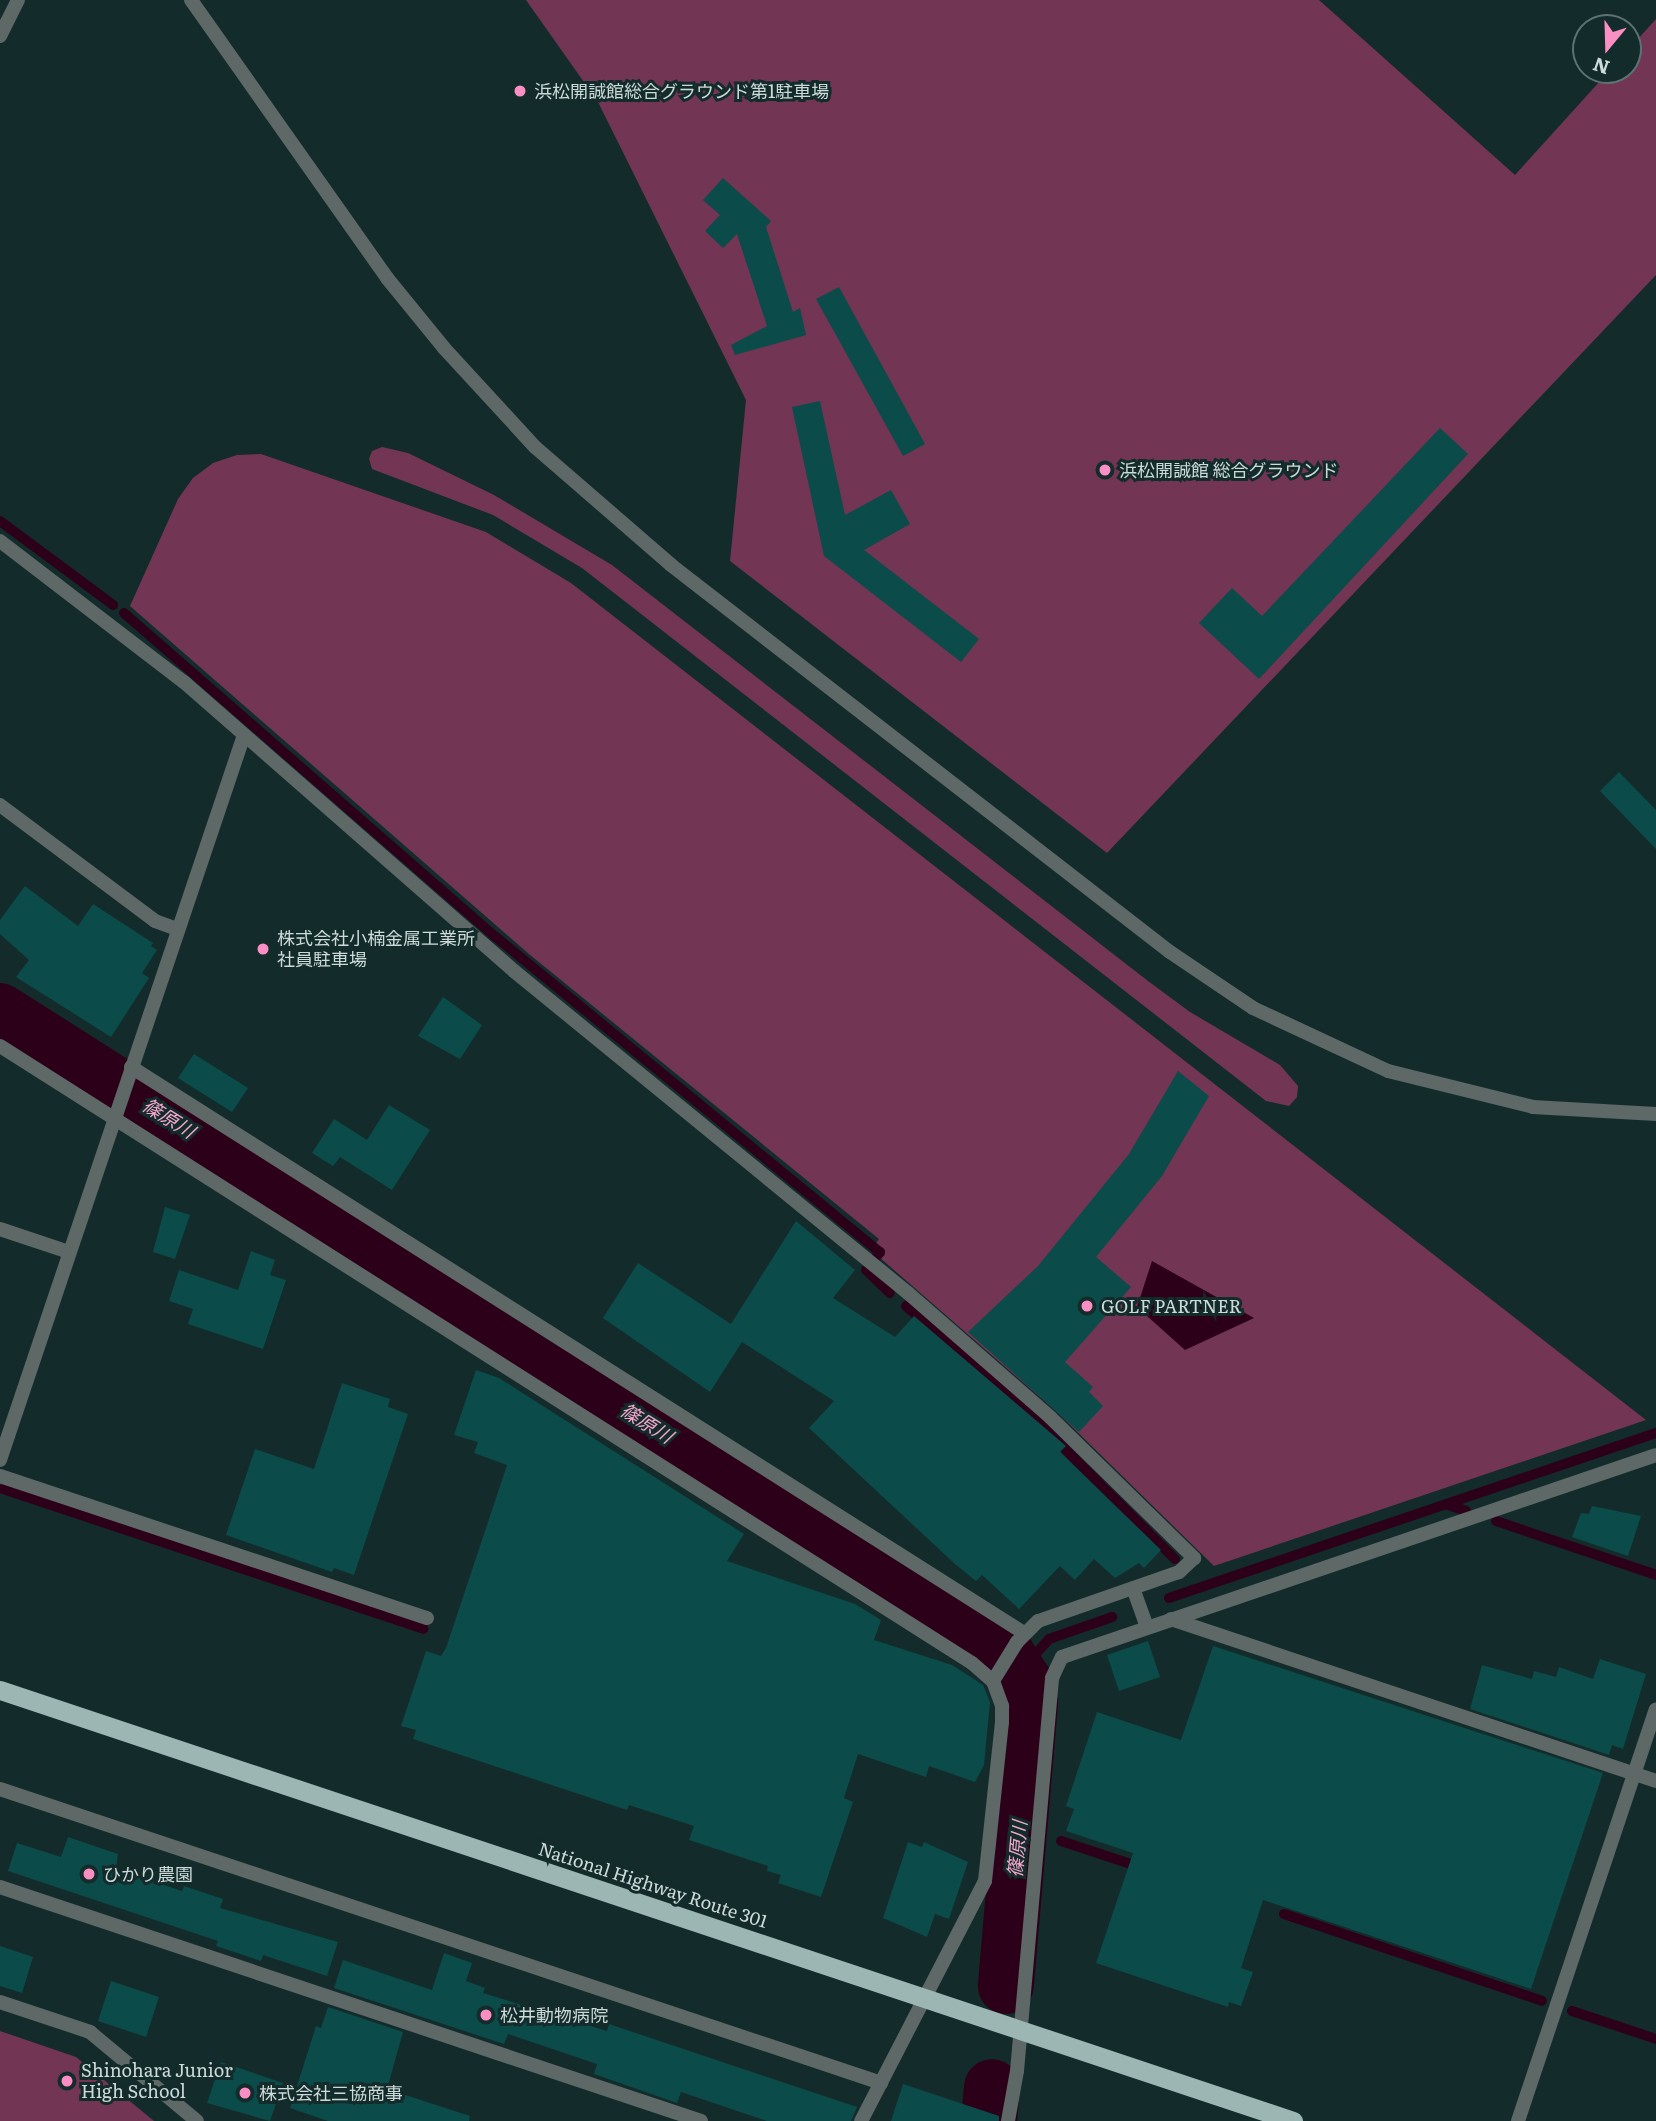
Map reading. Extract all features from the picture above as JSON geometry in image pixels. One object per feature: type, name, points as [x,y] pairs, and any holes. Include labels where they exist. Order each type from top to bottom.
[{"type":"highway","name":"National Highway Route 301","points":[[0,1690],[1293,2121]]},
{"type":"street","points":[[0,36],[18,0]]},
{"type":"street","points":[[191,0],[387,278],[444,348],[536,447],[671,565],[1170,952],[1264,1014],[1388,1071],[1533,1107],[1656,1114]]},
{"type":"street","points":[[0,541],[160,663],[514,971],[956,1333],[1050,1417],[1194,1558],[1179,1572],[1052,1615],[1021,1638],[993,1681]]},
{"type":"street","points":[[0,1460],[244,735]]},
{"type":"street","points":[[0,806],[155,921],[177,929]]},
{"type":"street","points":[[0,1046],[116,1112],[972,1663],[993,1681],[1002,1706],[989,1861],[978,1899],[861,2121]]},
{"type":"street","points":[[130,1070],[1021,1638]]},
{"type":"street","points":[[0,1229],[69,1252]]},
{"type":"street","points":[[1008,2121],[1020,2030],[1054,1666],[1073,1652],[1656,1455]]},
{"type":"street","points":[[0,1476],[427,1619]]},
{"type":"street","points":[[1133,1588],[1147,1627]]},
{"type":"street","points":[[1171,1619],[1656,1781]]},
{"type":"street","points":[[1518,2121],[1656,1709]]},
{"type":"street","points":[[0,1789],[881,2083]]},
{"type":"street","points":[[0,1887],[701,2121]]},
{"type":"street","points":[[0,2002],[90,2032],[197,2121]]},
{"type":"shaded area","name":"浜松開誠館 総合グラウンド","points":[[526,0],[1319,0],[1515,175],[1597,84],[1642,84],[1642,34],[1656,19],[1656,275],[1107,853],[730,561],[746,400],[598,102]]},
{"type":"shaded area","points":[[382,447],[408,453],[494,495],[612,565],[1148,981],[1190,1012],[1280,1065],[1298,1086],[1297,1097],[1289,1106],[1266,1101],[582,568],[493,515],[372,469],[369,459],[372,451]]},
{"type":"shaded area","points":[[261,454],[486,532],[571,583],[1646,1420],[1214,1566],[1056,1411],[871,1250],[879,1239],[529,954],[130,606],[178,499],[193,478],[213,463],[237,455]]},
{"type":"shaded area","points":[[1152,1261],[1254,1318],[1185,1350],[1137,1307]]},
{"type":"shaded area","name":"Shinohara Junior High School","points":[[0,2031],[76,2057],[154,2121],[0,2121]]},
{"type":"building","points":[[723,178],[771,221],[766,227],[793,312],[800,308],[806,335],[735,355],[731,345],[767,326],[737,234],[723,248],[705,231],[720,215],[703,200]]},
{"type":"building","points":[[839,287],[925,444],[903,456],[816,299]]},
{"type":"building","points":[[820,401],[845,515],[891,490],[910,524],[864,550],[979,639],[961,662],[824,556],[792,407]]},
{"type":"building","points":[[1440,428],[1468,454],[1259,679],[1199,623],[1232,588],[1262,616]]},
{"type":"building","points":[[1619,772],[1656,810],[1656,849],[1600,791]]},
{"type":"building","points":[[25,886],[78,926],[93,904],[153,943],[151,946],[157,950],[142,973],[149,978],[111,1037],[16,977],[29,960],[0,934],[0,920]]},
{"type":"building","points":[[443,997],[482,1025],[460,1059],[418,1036]]},
{"type":"building","points":[[194,1054],[248,1088],[232,1112],[178,1078]]},
{"type":"building","points":[[1178,1071],[1209,1096],[1162,1176],[1096,1257],[1131,1287],[1065,1362],[1093,1387],[1089,1392],[1103,1406],[1079,1432],[968,1332],[1038,1266],[1129,1154]]},
{"type":"building","points":[[389,1105],[430,1130],[392,1190],[340,1157],[333,1166],[312,1153],[334,1119],[367,1140]]},
{"type":"building","points":[[165,1207],[190,1215],[175,1259],[153,1252]]},
{"type":"building","points":[[796,1221],[855,1270],[833,1298],[895,1337],[914,1316],[1066,1446],[1060,1452],[1161,1550],[1144,1568],[1139,1563],[1115,1578],[1094,1559],[1075,1580],[1060,1566],[1019,1609],[982,1575],[976,1581],[955,1564],[809,1428],[834,1401],[742,1342],[710,1392],[603,1318],[638,1263],[731,1324]]},
{"type":"building","points":[[251,1251],[275,1260],[270,1275],[286,1280],[263,1349],[188,1324],[193,1309],[169,1301],[179,1270],[238,1290]]},
{"type":"building","points":[[476,1370],[499,1378],[744,1534],[727,1561],[855,1604],[881,1620],[874,1640],[952,1665],[983,1685],[990,1702],[984,1765],[975,1782],[929,1766],[926,1777],[858,1754],[844,1798],[853,1802],[821,1897],[778,1883],[781,1875],[767,1871],[768,1866],[689,1840],[694,1826],[629,1805],[627,1810],[413,1739],[416,1730],[401,1726],[426,1651],[441,1656],[446,1648],[507,1465],[474,1453],[478,1442],[454,1435]]},
{"type":"building","points":[[342,1383],[390,1399],[388,1407],[408,1414],[354,1575],[334,1568],[332,1572],[226,1535],[255,1449],[314,1469]]},
{"type":"building","points":[[1592,1506],[1641,1516],[1628,1556],[1572,1537],[1581,1513],[1589,1514]]},
{"type":"building","points":[[1148,1641],[1160,1677],[1119,1691],[1107,1655]]},
{"type":"building","points":[[1213,1646],[1603,1773],[1531,1989],[1263,1900],[1241,1968],[1253,1972],[1241,2006],[1229,2002],[1228,2007],[1096,1963],[1133,1853],[1066,1831],[1074,1809],[1066,1806],[1097,1712],[1181,1740]]},
{"type":"building","points":[[1600,1659],[1646,1674],[1623,1749],[1612,1745],[1609,1755],[1470,1709],[1482,1665],[1532,1679],[1534,1671],[1556,1677],[1559,1667],[1593,1679]]},
{"type":"building","points":[[68,1837],[118,1854],[116,1869],[182,1891],[184,1886],[223,1899],[220,1908],[338,1942],[327,1976],[263,1955],[261,1961],[216,1946],[218,1941],[8,1871],[17,1843],[61,1857]]},
{"type":"building","points":[[908,1842],[922,1847],[924,1842],[968,1862],[949,1919],[935,1914],[927,1937],[883,1918]]},
{"type":"building","points":[[0,1946],[33,1957],[22,1993],[0,1986]]},
{"type":"building","points":[[444,1953],[472,1963],[466,1981],[485,1988],[483,1993],[607,2031],[609,2024],[857,2107],[851,2121],[767,2121],[681,2092],[677,2103],[594,2074],[597,2064],[508,2034],[504,2044],[334,1988],[343,1960],[432,1990]]},
{"type":"building","points":[[111,1981],[159,1997],[146,2037],[98,2021]]},
{"type":"building","points":[[328,2007],[403,2032],[387,2089],[470,2116],[469,2121],[328,2121],[290,2108],[316,2026],[321,2028]]},
{"type":"building","points":[[221,2062],[283,2083],[270,2121],[207,2103]]},
{"type":"building","points":[[903,2084],[999,2116],[999,2121],[891,2121]]},
{"type":"waterway","points":[[0,521],[113,605]]},
{"type":"waterway","points":[[124,613],[496,937],[880,1252],[877,1256]]},
{"type":"waterway","name":"篠原川","points":[[0,1011],[1005,1651],[1026,1684],[1030,1704],[1006,1986]]},
{"type":"waterway","points":[[866,1270],[890,1293]]},
{"type":"waterway","points":[[906,1306],[1042,1426],[1175,1559]]},
{"type":"waterway","points":[[1169,1598],[1656,1433]]},
{"type":"waterway","points":[[3,1489],[423,1629]]},
{"type":"waterway","points":[[1448,1505],[1466,1511]]},
{"type":"waterway","points":[[1496,1521],[1656,1575]]},
{"type":"waterway","points":[[1026,1684],[1033,1657],[1049,1639],[1112,1617]]},
{"type":"waterway","points":[[1020,1826],[1029,1830]]},
{"type":"waterway","points":[[1061,1841],[1140,1867]]},
{"type":"waterway","points":[[1284,1914],[1542,2001]]},
{"type":"waterway","points":[[1572,2011],[1656,2039]]},
{"type":"waterway","name":"篠原川","points":[[989,2121],[992,2087]]},
{"type":"place","name":"浜松開誠館総合グラウンド第1駐車場","points":[[520,91]]},
{"type":"place","name":"浜松開誠館 総合グラウンド","points":[[1105,470]]},
{"type":"place","name":"株式会社小楠金属工業所 社員駐車場","points":[[263,949]]},
{"type":"place","name":"GOLF PARTNER","points":[[1087,1306]]},
{"type":"place","name":"ひかり農園","points":[[89,1874]]},
{"type":"place","name":"松井動物病院","points":[[486,2015]]},
{"type":"place","name":"Shinohara Junior High School","points":[[67,2081]]},
{"type":"place","name":"株式会社三協商事","points":[[245,2093]]}]
